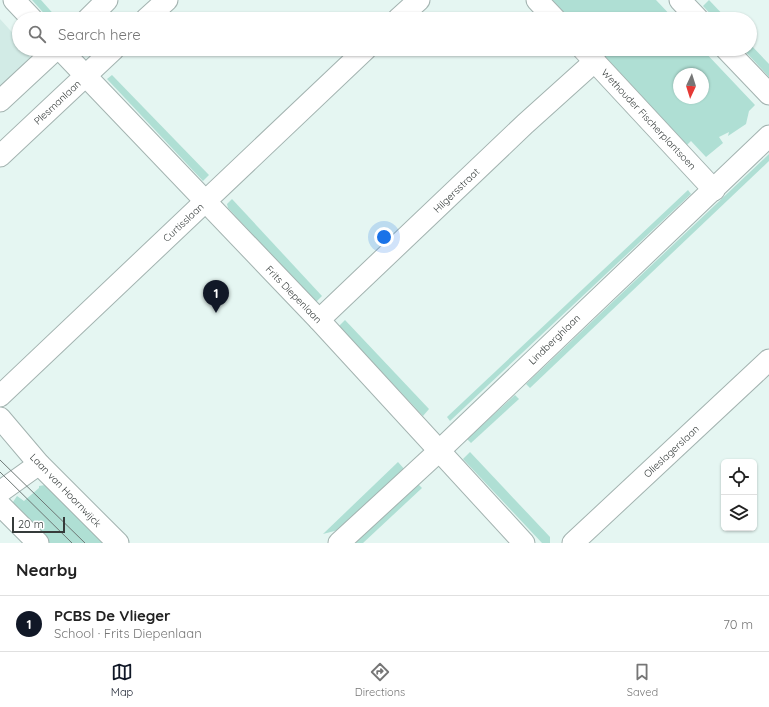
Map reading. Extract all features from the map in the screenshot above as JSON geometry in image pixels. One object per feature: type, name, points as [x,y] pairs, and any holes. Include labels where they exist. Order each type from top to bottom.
[{"type":"street","points":[[14,0],[25,12]]},
{"type":"street","points":[[95,12],[108,0]]},
{"type":"street","points":[[154,12],[167,0]]},
{"type":"street","points":[[406,12],[419,0]]},
{"type":"street","points":[[537,0],[548,12]]},
{"type":"street","points":[[680,0],[691,12]]},
{"type":"street","points":[[0,101],[48,56]]},
{"type":"street","name":"Frits Diepenlaan","points":[[66,56],[319,320],[524,543]]},
{"type":"street","name":"Plesmanlaan","points":[[0,156],[106,56]]},
{"type":"street","name":"Curtisslaan","points":[[0,396],[359,56]]},
{"type":"street","name":"Hilgersstraat","points":[[319,320],[525,124],[588,56]]},
{"type":"street","name":"Wethouder Fischerplantsoen","points":[[590,56],[714,190]]},
{"type":"street","points":[[733,56],[769,94]]},
{"type":"street","name":"Lindberghlaan","points":[[340,543],[439,451],[769,136]]},
{"type":"street","name":"Olieslagerslaan","points":[[573,543],[769,360]]},
{"type":"street","name":"Laan van Hoornwijck","points":[[0,418],[39,464],[118,543]]},
{"type":"street","points":[[0,492],[39,464]]},
{"type":"street","points":[[0,505],[38,543]]},
{"type":"shaded area","points":[[0,19],[12,32],[12,56],[29,56],[31,59],[0,88]]},
{"type":"green space","points":[[32,0],[41,0],[52,12],[43,12]]},
{"type":"green space","points":[[552,0],[656,0],[667,12],[563,12]]},
{"type":"green space","points":[[709,0],[720,12],[709,12],[703,6]]},
{"type":"green space","points":[[757,51],[769,64],[769,77],[750,56],[757,56]]},
{"type":"green space","points":[[604,56],[709,56],[755,105],[749,111],[746,124],[728,136],[729,132],[719,137],[723,143],[706,157],[691,141],[687,145]]},
{"type":"green space","points":[[112,75],[209,175],[203,181],[107,79]]},
{"type":"green space","points":[[769,154],[769,161],[530,388],[526,384]]},
{"type":"green space","points":[[688,190],[691,194],[450,421],[447,417]]},
{"type":"green space","points":[[232,199],[322,296],[316,302],[228,208],[227,204]]},
{"type":"green space","points":[[345,320],[429,409],[423,416],[339,326]]},
{"type":"green space","points":[[515,395],[519,399],[471,443],[467,439]]},
{"type":"green space","points":[[470,452],[550,537],[550,543],[542,543],[463,459]]},
{"type":"green space","points":[[398,462],[405,470],[342,529],[323,534]]},
{"type":"green space","points":[[415,481],[422,488],[363,543],[351,543]]},
{"type":"green space","points":[[39,486],[50,486],[112,543],[44,543],[11,505],[17,496],[24,501],[39,488]]},
{"type":"tram line","points":[[0,460],[85,543]]},
{"type":"tram line","points":[[0,472],[72,543]]},
{"type":"place","name":"PCBS De Vlieger","points":[[216,313]]}]
